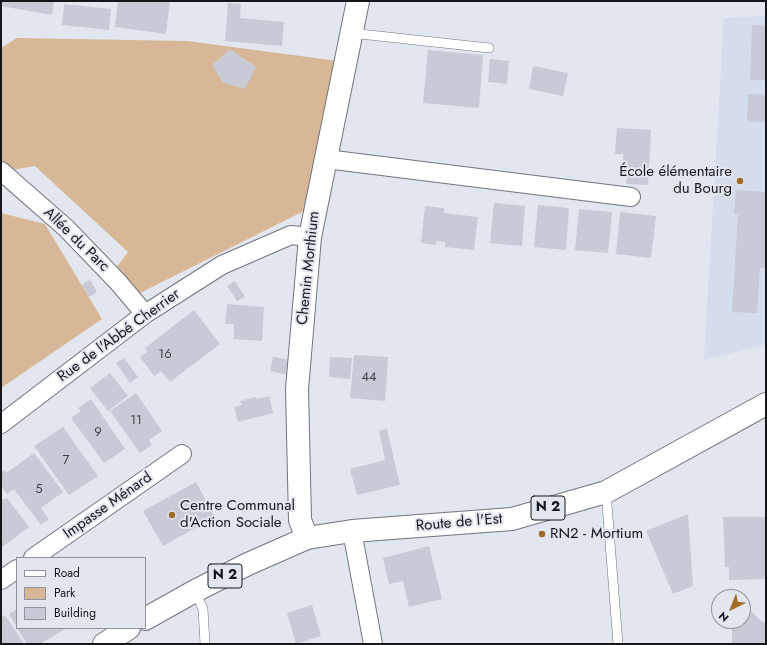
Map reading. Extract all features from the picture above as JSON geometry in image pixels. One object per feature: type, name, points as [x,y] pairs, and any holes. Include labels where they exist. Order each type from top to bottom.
[{"type":"main road","name":"Chemin Morthium","points":[[307,538],[300,520],[298,389],[310,237],[358,1]]},
{"type":"main road","name":"Route de l'Est","points":[[146,618],[248,564],[307,538],[352,531],[512,518],[606,492],[766,404]]},
{"type":"main road","points":[[104,644],[127,629]]},
{"type":"street","points":[[326,159],[631,197]]},
{"type":"street","name":"Allée du Parc","points":[[1,171],[66,228],[118,282],[145,314]]},
{"type":"street","name":"Rue de l'Abbé Cherrier","points":[[1,424],[145,314],[222,265],[291,235],[310,237]]},
{"type":"street","name":"Impasse Ménard","points":[[34,557],[182,454]]},
{"type":"street","points":[[352,531],[373,644]]},
{"type":"street","points":[[1,580],[16,570]]},
{"type":"lane","points":[[351,33],[489,48]]},
{"type":"lane","points":[[606,492],[618,644]]},
{"type":"lane","points":[[195,591],[203,609],[205,644]]},
{"type":"shaded area","name":"École élémentaire du Bourg","points":[[766,16],[766,344],[704,360],[724,18]]},
{"type":"green space","points":[[17,38],[187,41],[338,61],[306,210],[140,293],[116,268],[128,252],[35,166],[12,170],[1,159],[1,48]]},
{"type":"green space","points":[[1,213],[45,224],[102,319],[1,388]]},
{"type":"building","points":[[1,1],[54,1],[52,15],[1,6]]},
{"type":"building","points":[[118,1],[170,1],[166,34],[115,27]]},
{"type":"building","points":[[228,3],[241,4],[240,18],[284,22],[282,46],[225,41]]},
{"type":"building","points":[[64,4],[111,9],[109,30],[62,25]]},
{"type":"building","points":[[752,25],[766,26],[766,80],[750,80]]},
{"type":"building","points":[[230,49],[256,67],[245,89],[223,83],[212,65]]},
{"type":"building","points":[[428,50],[483,55],[479,108],[423,103]]},
{"type":"building","points":[[490,59],[509,61],[507,84],[488,82]]},
{"type":"building","points":[[533,66],[568,73],[563,96],[529,89]]},
{"type":"building","points":[[748,94],[766,95],[766,122],[747,121]]},
{"type":"building","points":[[617,128],[651,130],[648,185],[626,184],[628,161],[623,161],[623,154],[615,154]]},
{"type":"building","points":[[736,190],[766,192],[766,268],[760,268],[757,313],[732,312],[738,215],[734,214]]},
{"type":"building","points":[[494,203],[525,206],[522,246],[490,243]]},
{"type":"building","points":[[538,205],[569,208],[566,250],[534,247]]},
{"type":"building","points":[[425,206],[444,208],[444,213],[478,217],[474,250],[445,247],[445,242],[436,241],[436,245],[421,243]]},
{"type":"building","points":[[579,209],[612,212],[608,253],[575,250]]},
{"type":"building","points":[[620,212],[656,216],[651,258],[616,254]]},
{"type":"building","points":[[90,280],[97,292],[89,297],[81,285]]},
{"type":"building","points":[[235,281],[245,297],[237,301],[227,286]]},
{"type":"building","points":[[227,304],[264,307],[262,341],[234,339],[234,324],[225,324]]},
{"type":"building","points":[[194,310],[220,344],[170,382],[161,371],[154,376],[140,357],[147,352],[145,348]]},
{"type":"building","points":[[354,355],[388,357],[385,401],[350,398]]},
{"type":"building","points":[[273,357],[291,360],[288,375],[270,371]]},
{"type":"building","points":[[330,357],[352,358],[350,379],[329,377]]},
{"type":"building","points":[[124,358],[138,377],[130,383],[116,363]]},
{"type":"building","points":[[110,373],[128,396],[108,411],[90,388]]},
{"type":"building","points":[[136,393],[162,431],[149,440],[152,445],[140,453],[110,411]]},
{"type":"building","points":[[269,396],[273,413],[238,422],[234,407],[242,405],[240,401],[256,397],[257,399]]},
{"type":"building","points":[[91,399],[125,449],[104,463],[71,418],[81,411],[78,408]]},
{"type":"building","points":[[63,427],[98,476],[69,495],[34,446]]},
{"type":"building","points":[[387,429],[400,485],[357,495],[350,469],[385,460],[379,431]]},
{"type":"building","points":[[34,453],[63,492],[41,508],[49,519],[41,525],[14,489],[7,494],[1,486],[1,473],[4,470],[6,473]]},
{"type":"building","points":[[196,482],[215,517],[163,546],[143,511]]},
{"type":"building","points":[[1,497],[3,500],[7,498],[29,527],[1,548]]},
{"type":"building","points":[[688,514],[693,586],[673,594],[646,531]]},
{"type":"building","points":[[723,517],[766,517],[766,579],[729,580],[729,567],[725,567]]},
{"type":"building","points":[[429,546],[442,599],[409,607],[403,581],[389,584],[383,558]]},
{"type":"building","points":[[312,605],[321,636],[296,644],[287,613]]},
{"type":"building","points":[[16,610],[16,625],[9,614]]},
{"type":"building","points":[[751,611],[762,622],[766,622],[766,644],[732,644],[732,629],[751,629]]},
{"type":"building","points":[[5,615],[24,644],[1,644],[1,617]]},
{"type":"building","points":[[18,629],[65,629],[40,644],[27,644]]},
{"type":"place","name":"École élémentaire du Bourg","points":[[740,181]]},
{"type":"place","name":"Centre Communal d'Action Sociale","points":[[172,515]]},
{"type":"place","name":"RN2 - Mortium","points":[[542,534]]}]
